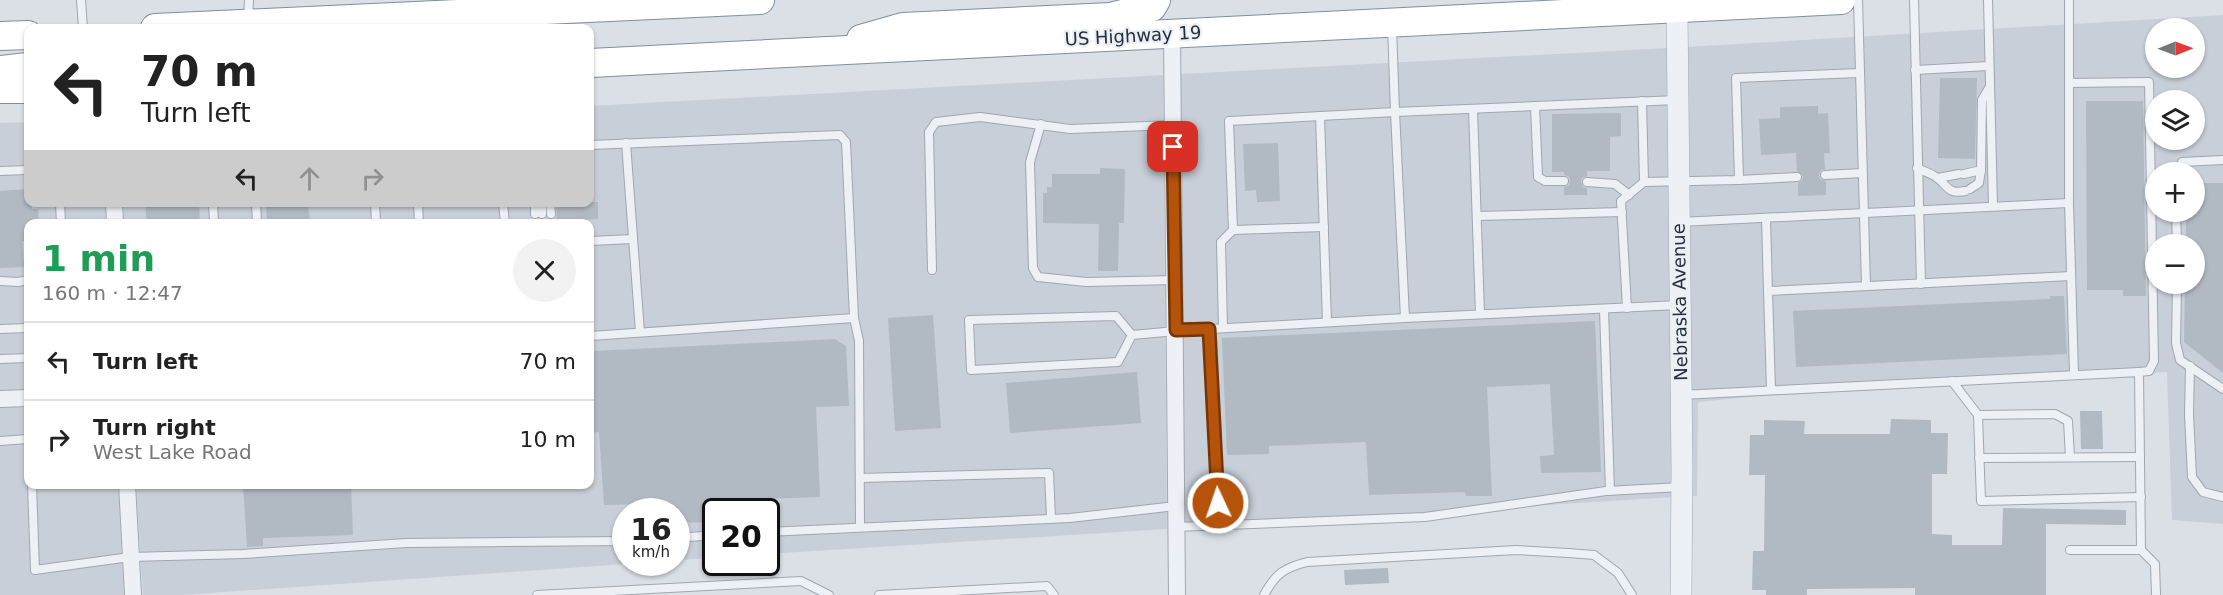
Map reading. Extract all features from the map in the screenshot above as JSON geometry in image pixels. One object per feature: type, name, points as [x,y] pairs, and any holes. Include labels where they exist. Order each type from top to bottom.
[{"type":"highway","points":[[178,24],[249,12],[412,12],[485,7],[760,0]]},
{"type":"highway","points":[[819,52],[903,27],[1110,17],[1152,7],[1156,0]]},
{"type":"highway","name":"US Highway 19","points":[[594,63],[1841,0]]},
{"type":"highway","points":[[374,24],[412,12]]},
{"type":"highway","points":[[0,36],[24,35]]},
{"type":"highway","points":[[0,70],[24,67]]},
{"type":"highway","points":[[0,89],[24,89]]},
{"type":"street","name":"Nebraska Avenue","points":[[1677,9],[1681,595]]},
{"type":"street","points":[[1172,33],[1177,595]]},
{"type":"street","points":[[0,399],[24,398]]},
{"type":"street","points":[[127,489],[133,595]]},
{"type":"lane","points":[[81,0],[82,24]]},
{"type":"lane","points":[[1857,0],[1866,286]]},
{"type":"lane","points":[[1914,0],[1921,284]]},
{"type":"lane","points":[[1988,0],[1993,206]]},
{"type":"lane","points":[[2069,0],[2069,203],[2074,374]]},
{"type":"lane","points":[[1392,22],[1405,318]]},
{"type":"lane","points":[[1915,70],[1989,66]]},
{"type":"lane","points":[[1739,180],[1736,78],[1859,73]]},
{"type":"lane","points":[[1681,395],[2149,370],[2154,362],[2149,81],[2069,83]]},
{"type":"lane","points":[[1917,168],[1938,178],[1944,187],[1951,190],[1968,190],[1979,183],[1982,100],[1990,88]]},
{"type":"lane","points":[[1233,230],[1229,121],[1678,100]]},
{"type":"lane","points":[[1642,101],[1644,182]]},
{"type":"lane","points":[[1535,106],[1538,177],[1545,181],[1564,181]]},
{"type":"lane","points":[[1473,109],[1480,314]]},
{"type":"lane","points":[[1320,116],[1328,322]]},
{"type":"lane","points":[[932,270],[929,132],[936,122],[980,117],[1070,129],[1173,125]]},
{"type":"lane","points":[[1041,124],[1030,162],[1033,268],[1038,277],[1086,282],[1175,280]]},
{"type":"lane","points":[[594,145],[840,135],[846,142],[854,318],[859,341],[860,526]]},
{"type":"lane","points":[[626,143],[639,332]]},
{"type":"lane","points":[[2182,162],[2223,160]]},
{"type":"lane","points":[[0,171],[24,170]]},
{"type":"lane","points":[[1938,178],[1981,170]]},
{"type":"lane","points":[[1825,175],[1862,173]]},
{"type":"lane","points":[[1627,308],[1621,201],[1644,182],[1678,183],[1797,177]]},
{"type":"lane","points":[[1587,182],[1614,184],[1629,195]]},
{"type":"lane","points":[[1679,222],[2069,203]]},
{"type":"lane","points":[[538,207],[543,214]]},
{"type":"lane","points":[[542,207],[543,214]]},
{"type":"lane","points":[[543,214],[547,207]]},
{"type":"lane","points":[[1477,216],[1622,212]]},
{"type":"lane","points":[[1766,218],[1771,390]]},
{"type":"lane","points":[[1223,328],[1221,242],[1233,230],[1324,227]]},
{"type":"lane","points":[[594,241],[633,239]]},
{"type":"lane","points":[[1768,291],[2071,276]]},
{"type":"lane","points":[[0,281],[24,281]]},
{"type":"lane","points":[[2177,294],[2176,343],[2180,360],[2223,389]]},
{"type":"lane","points":[[1132,335],[1176,330],[1680,305]]},
{"type":"lane","points":[[1604,309],[1611,491]]},
{"type":"lane","points":[[1116,316],[1132,335],[1118,362],[971,370],[969,320],[1116,316]]},
{"type":"lane","points":[[594,336],[854,318]]},
{"type":"lane","points":[[0,329],[24,328]]},
{"type":"lane","points":[[1209,329],[1219,525]]},
{"type":"lane","points":[[0,359],[24,358]]},
{"type":"lane","points":[[2190,366],[2189,414],[2192,477],[2203,492],[2223,497]]},
{"type":"lane","points":[[2139,372],[2141,550]]},
{"type":"lane","points":[[1952,381],[1978,415],[1981,501],[2141,497]]},
{"type":"lane","points":[[1978,415],[2055,414],[2068,421],[2070,457]]},
{"type":"lane","points":[[0,441],[24,440]]},
{"type":"lane","points":[[1980,458],[2140,457]]},
{"type":"lane","points":[[860,478],[1049,473],[1051,518]]},
{"type":"lane","points":[[1176,527],[1425,517],[1611,491],[1682,487]]},
{"type":"lane","points":[[32,489],[35,570],[130,556],[243,554],[406,543],[612,541]]},
{"type":"lane","points":[[780,531],[1070,518],[1176,506]]},
{"type":"lane","points":[[1264,595],[1270,584],[1287,567],[1308,562],[1516,550],[1594,555],[1618,573],[1632,595]]},
{"type":"lane","points":[[2070,550],[2141,550],[2156,564],[2156,595]]},
{"type":"lane","points":[[537,595],[801,581],[818,593],[829,595]]},
{"type":"lane","points":[[879,595],[1047,586],[1054,595]]},
{"type":"shaded area","points":[[2223,15],[2223,524],[2172,520],[2167,372],[1698,402],[1697,496],[1691,496],[1687,47],[2145,20],[2145,78],[2205,78],[2205,18],[2173,18]]},
{"type":"shaded area","points":[[1669,48],[1673,497],[1185,528],[1181,74]]},
{"type":"shaded area","points":[[1163,75],[1167,529],[780,553],[780,498],[702,498],[702,559],[690,559],[690,498],[612,498],[612,565],[182,595],[143,595],[136,489],[594,489],[594,219],[124,219],[123,207],[594,207],[594,106]]},
{"type":"shaded area","points":[[24,122],[24,207],[105,207],[106,219],[24,219],[24,390],[0,391],[0,123]]},
{"type":"shaded area","points":[[24,406],[24,489],[118,489],[124,595],[0,595],[0,408]]},
{"type":"building","points":[[1940,78],[1977,78],[1975,159],[1938,158]]},
{"type":"building","points":[[2086,101],[2143,101],[2146,296],[2123,296],[2123,290],[2087,290]]},
{"type":"building","points":[[1818,106],[1818,114],[1828,113],[1830,153],[1824,153],[1825,169],[1821,170],[1819,175],[1820,179],[1826,181],[1826,195],[1798,196],[1798,183],[1803,176],[1797,171],[1796,153],[1761,155],[1759,119],[1780,118],[1780,107]]},
{"type":"building","points":[[1621,113],[1621,136],[1610,137],[1610,171],[1587,171],[1587,176],[1582,178],[1581,182],[1583,187],[1587,188],[1587,195],[1564,195],[1564,187],[1569,185],[1568,176],[1564,175],[1564,172],[1552,172],[1552,114]]},
{"type":"building","points":[[1278,143],[1280,201],[1257,202],[1256,190],[1245,191],[1243,144]]},
{"type":"building","points":[[1100,168],[1125,169],[1124,223],[1119,223],[1118,271],[1098,271],[1099,224],[1043,223],[1043,193],[1047,193],[1047,187],[1052,187],[1052,174],[1100,174]]},
{"type":"building","points":[[2205,183],[2223,183],[2223,373],[2184,342],[2185,294],[2205,294],[2205,234],[2186,234],[2186,222],[2205,222]]},
{"type":"building","points":[[24,189],[24,207],[38,209],[39,219],[24,219],[24,241],[22,241],[24,267],[0,268],[0,191]]},
{"type":"building","points":[[594,202],[598,202],[598,219],[556,219],[556,207],[594,207]]},
{"type":"building","points":[[145,207],[199,207],[200,219],[147,219]]},
{"type":"building","points":[[266,207],[308,207],[310,219],[267,219]]},
{"type":"building","points":[[2050,296],[2064,296],[2067,354],[1796,367],[1793,311],[2050,299]]},
{"type":"building","points":[[933,315],[941,428],[895,431],[888,318]]},
{"type":"building","points":[[1595,321],[1601,472],[1541,473],[1540,456],[1554,455],[1550,384],[1487,387],[1492,496],[1466,496],[1465,492],[1369,495],[1366,442],[1269,446],[1269,454],[1227,455],[1222,338]]},
{"type":"building","points":[[835,339],[846,346],[849,406],[816,407],[820,497],[702,498],[702,522],[690,523],[690,498],[612,498],[612,505],[604,505],[599,432],[594,433],[594,352]]},
{"type":"building","points":[[1137,372],[1141,423],[1010,433],[1006,383]]},
{"type":"building","points":[[2080,411],[2102,411],[2103,449],[2081,449]]},
{"type":"building","points":[[1891,419],[1931,420],[1931,433],[1948,433],[1947,474],[1932,474],[1932,534],[1952,535],[1952,545],[2002,545],[2003,508],[2126,510],[2126,525],[2046,524],[2046,595],[1915,595],[1915,588],[1807,589],[1807,595],[1766,595],[1766,590],[1752,590],[1753,551],[1764,551],[1765,475],[1749,475],[1750,435],[1764,435],[1764,420],[1805,421],[1804,434],[1890,434]]},
{"type":"building","points":[[243,489],[351,489],[353,535],[263,538],[263,546],[247,547]]},
{"type":"building","points":[[1388,568],[1389,583],[1345,585],[1344,570]]},
{"type":"route","points":[[1173,147],[1176,330],[1209,329],[1218,503]]}]
